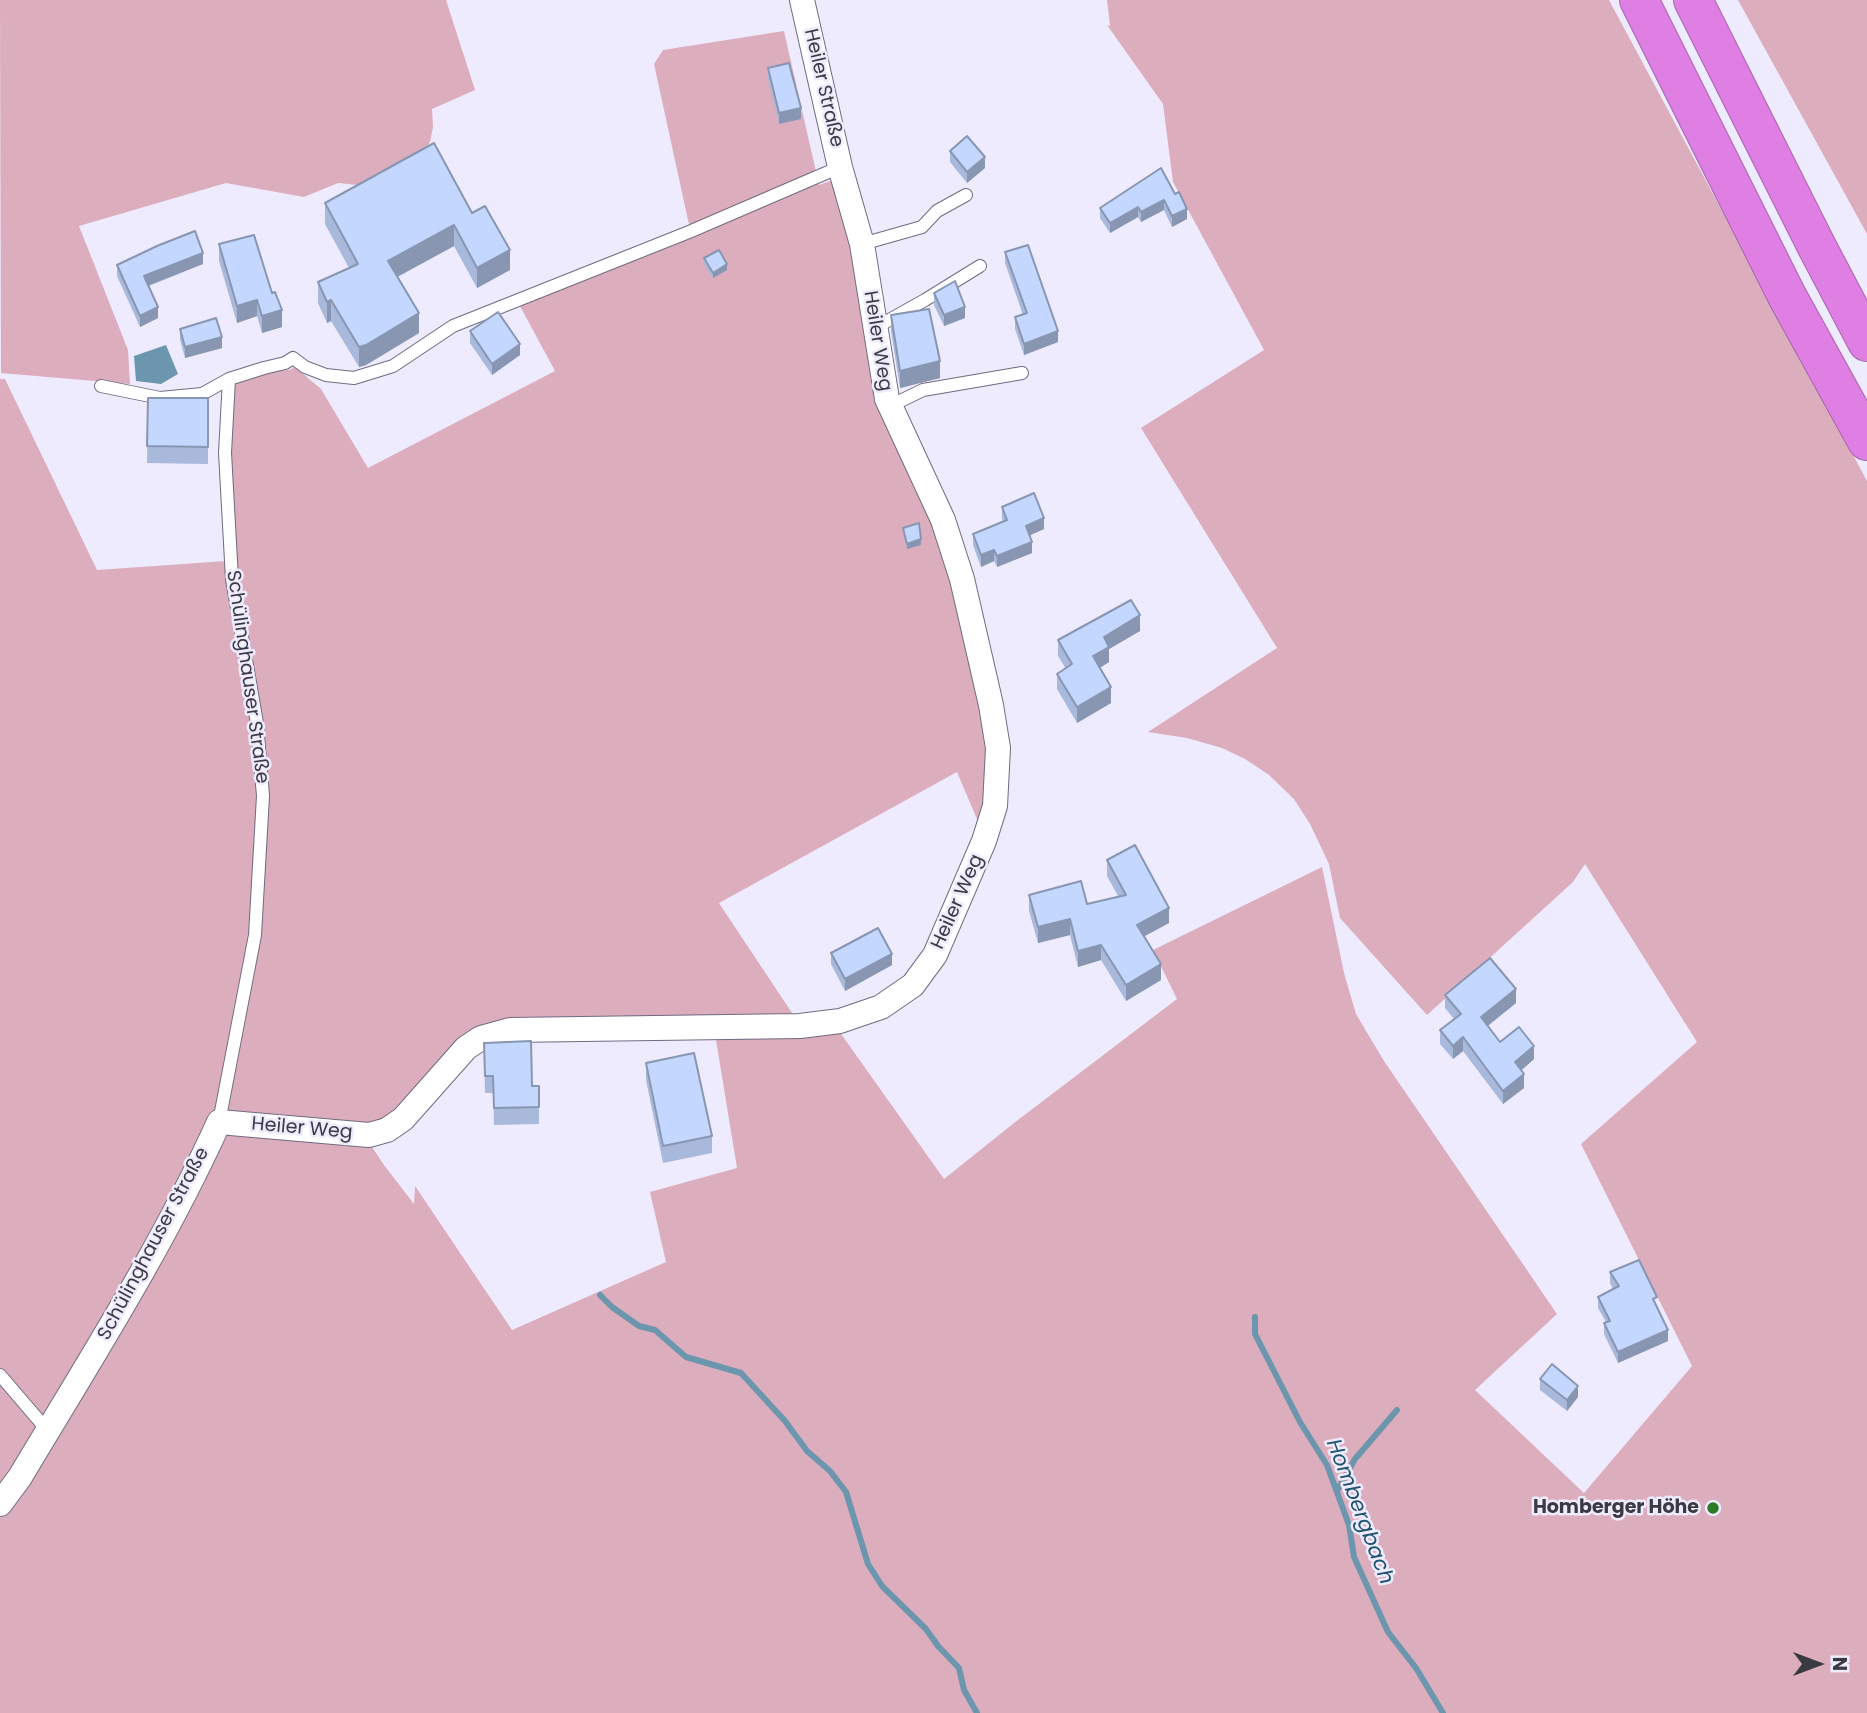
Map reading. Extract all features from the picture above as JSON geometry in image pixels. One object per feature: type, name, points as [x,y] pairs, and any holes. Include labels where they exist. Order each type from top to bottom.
[{"type":"highway","points":[[1639,0],[1787,296],[1867,441]]},
{"type":"highway","points":[[1693,0],[1816,247],[1867,342]]},
{"type":"street","name":"Heiler Straße","points":[[802,0],[841,172]]},
{"type":"street","name":"Heiler Weg","points":[[219,1122],[369,1135],[387,1130],[402,1119],[466,1048],[481,1038],[510,1030],[800,1026],[840,1021],[881,1007],[913,985],[935,955],[984,841],[995,806],[998,748],[991,705],[962,579],[943,520],[887,399],[862,244],[841,172]]},
{"type":"street","name":"Schülinghauser Straße","points":[[0,1504],[20,1477],[128,1297],[197,1170],[219,1122]]},
{"type":"lane","points":[[101,386],[160,398],[202,394],[229,379],[285,363],[293,358],[305,367],[326,375],[354,378],[393,366],[453,326],[841,172]]},
{"type":"lane","points":[[862,244],[922,227],[937,211],[966,195]]},
{"type":"lane","points":[[874,328],[980,266]]},
{"type":"lane","points":[[890,406],[923,390],[1022,373]]},
{"type":"lane","name":"Schülinghauser Straße","points":[[219,1122],[256,935],[263,796],[257,723],[232,579],[225,453],[229,379]]},
{"type":"lane","points":[[0,1375],[48,1431]]},
{"type":"shaded area","points":[[0,0],[446,0],[475,90],[432,109],[430,142],[423,152],[358,185],[338,183],[304,197],[226,183],[79,226],[128,350],[130,384],[1,373]]},
{"type":"shaded area","points":[[1107,0],[1609,0],[1867,481],[1867,1713],[0,1713],[0,379],[5,379],[97,570],[226,561],[252,726],[259,797],[251,935],[222,1119],[366,1138],[414,1204],[415,1186],[512,1330],[666,1262],[650,1192],[737,1168],[715,1034],[839,1031],[944,1179],[1177,999],[1153,950],[1322,867],[1344,973],[1356,1014],[1384,1061],[1557,1314],[1475,1390],[1584,1493],[1692,1366],[1581,1144],[1697,1042],[1585,864],[1573,882],[1427,1015],[1340,918],[1329,864],[1310,824],[1294,799],[1269,775],[1222,748],[1187,738],[1148,732],[1277,648],[1141,428],[1264,350],[1173,182],[1163,104],[1107,25],[1110,26]]},
{"type":"shaded area","points":[[1738,0],[1867,0],[1867,234]]},
{"type":"shaded area","points":[[784,31],[819,185],[841,177],[867,321],[938,520],[993,747],[982,831],[957,772],[719,903],[798,1022],[510,1025],[386,1125],[223,1114],[261,936],[266,796],[235,579],[229,454],[232,381],[263,371],[289,370],[295,367],[321,389],[368,468],[555,371],[520,306],[692,233],[654,64],[663,50]]},
{"type":"water","points":[[166,345],[178,374],[161,384],[136,381],[134,356]]},
{"type":"building","points":[[789,63],[801,108],[779,113],[768,68]]},
{"type":"building","points":[[967,136],[985,157],[967,172],[950,151]]},
{"type":"building","points":[[434,143],[472,213],[485,206],[510,250],[477,268],[454,225],[388,261],[419,313],[359,347],[331,300],[327,302],[318,282],[358,264],[325,203]]},
{"type":"building","points":[[1161,168],[1175,194],[1179,192],[1187,209],[1172,216],[1164,200],[1141,212],[1138,207],[1110,223],[1100,208]]},
{"type":"building","points":[[195,231],[203,253],[144,276],[158,307],[140,316],[117,265]]},
{"type":"building","points":[[254,235],[272,293],[275,292],[282,310],[262,316],[257,300],[237,306],[219,244]]},
{"type":"building","points":[[1028,245],[1058,331],[1024,344],[1015,317],[1027,313],[1005,252]]},
{"type":"building","points":[[719,250],[727,264],[713,273],[704,258]]},
{"type":"building","points":[[955,281],[965,307],[944,315],[934,293]]},
{"type":"building","points":[[929,309],[940,361],[900,371],[891,315]]},
{"type":"building","points":[[498,312],[520,344],[492,364],[470,331]]},
{"type":"building","points":[[216,318],[222,337],[185,347],[180,329]]},
{"type":"building","points":[[148,398],[208,398],[208,447],[147,446]]},
{"type":"building","points":[[1034,493],[1044,518],[1026,526],[1032,542],[997,556],[994,550],[981,555],[973,534],[1007,520],[1002,507]]},
{"type":"building","points":[[919,523],[921,539],[907,544],[903,528]]},
{"type":"building","points":[[1131,600],[1140,615],[1104,637],[1109,647],[1093,656],[1111,687],[1077,707],[1057,674],[1072,664],[1058,640]]},
{"type":"building","points":[[1135,845],[1169,908],[1137,925],[1161,964],[1126,985],[1101,945],[1078,951],[1070,919],[1038,927],[1029,895],[1081,881],[1087,904],[1126,895],[1107,860]]},
{"type":"building","points":[[878,928],[892,954],[845,979],[831,953]]},
{"type":"building","points":[[1490,958],[1516,989],[1481,1017],[1500,1042],[1519,1027],[1534,1046],[1515,1062],[1524,1074],[1503,1091],[1463,1037],[1453,1046],[1440,1030],[1461,1014],[1445,995]]},
{"type":"building","points":[[531,1041],[532,1086],[539,1086],[539,1107],[494,1108],[493,1076],[485,1076],[484,1043]]},
{"type":"building","points":[[694,1053],[712,1136],[663,1146],[646,1063]]},
{"type":"building","points":[[1639,1260],[1657,1297],[1653,1299],[1668,1330],[1618,1352],[1604,1323],[1610,1321],[1598,1297],[1619,1286],[1610,1272]]},
{"type":"building","points":[[1552,1364],[1578,1386],[1567,1400],[1540,1379]]},
{"type":"waterway","points":[[600,1295],[639,1326],[655,1330],[686,1357],[741,1373],[785,1421],[807,1451],[830,1471],[846,1492],[868,1564],[882,1586],[926,1629],[959,1668],[964,1690],[977,1713]]},
{"type":"waterway","name":"Hombergbach","points":[[1255,1317],[1255,1334],[1300,1422],[1327,1465],[1349,1525],[1354,1557],[1388,1632],[1416,1668],[1443,1713]]},
{"type":"waterway","points":[[1337,1491],[1355,1459],[1397,1410]]},
{"type":"place","name":"Homberger Höhe","points":[[1713,1508]]}]
